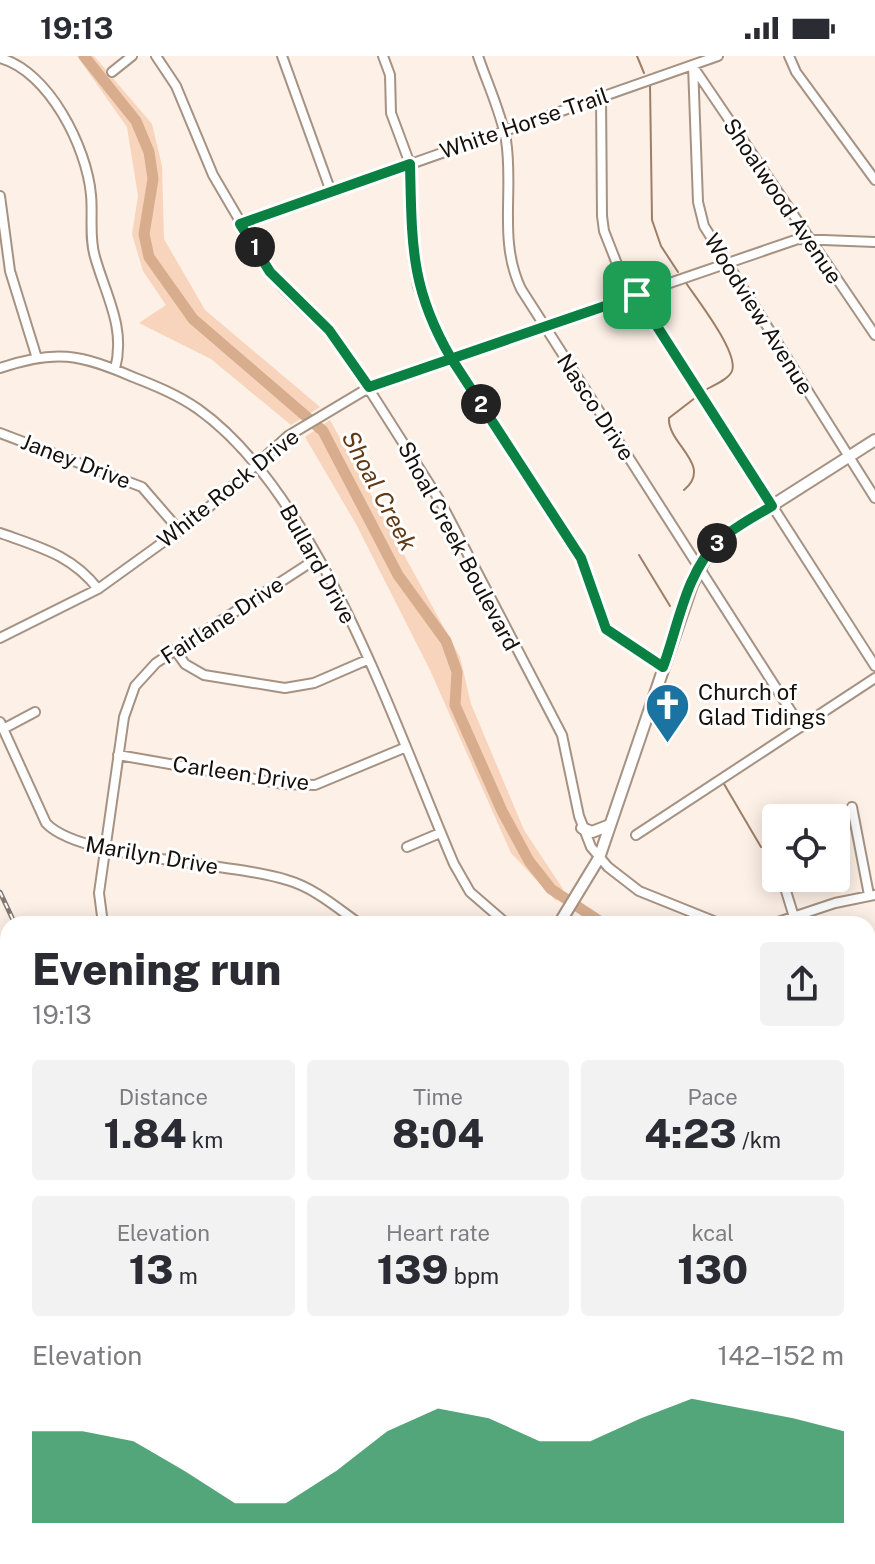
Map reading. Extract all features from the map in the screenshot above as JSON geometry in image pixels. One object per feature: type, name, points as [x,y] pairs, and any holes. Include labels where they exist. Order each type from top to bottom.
[{"type":"main road","points":[[565,916],[599,858],[699,569],[718,542],[875,440]]},
{"type":"main road","points":[[582,828],[592,832],[610,825]]},
{"type":"street","points":[[112,72],[132,56]]},
{"type":"street","name":"Shoal Creek Boulevard","points":[[156,56],[184,100],[213,175],[270,272],[329,330],[369,387],[440,501],[530,678],[556,720],[567,750],[582,828],[599,858],[649,897],[700,916]]},
{"type":"street","points":[[282,56],[330,189]]},
{"type":"street","points":[[383,56],[390,75],[391,113],[410,164],[413,257],[418,286],[433,327],[581,558],[606,629],[663,667]]},
{"type":"street","name":"Nasco Drive","points":[[478,56],[504,130],[511,267],[544,326],[801,727]]},
{"type":"street","name":"White Horse Trail","points":[[240,224],[330,189],[718,56]]},
{"type":"street","points":[[789,56],[796,72],[875,180]]},
{"type":"street","points":[[0,58],[21,67],[57,107],[71,128],[85,163],[91,194],[94,253],[120,333],[115,369]]},
{"type":"street","name":"Shoalwood Avenue","points":[[693,65],[875,335]]},
{"type":"street","name":"Woodview Avenue","points":[[693,65],[700,214],[725,264],[875,498]]},
{"type":"street","points":[[601,96],[604,231],[617,264],[875,666]]},
{"type":"street","points":[[0,196],[10,271],[36,355]]},
{"type":"street","name":"White Rock Drive","points":[[0,638],[98,589],[180,531],[255,464],[301,428],[369,387],[808,237],[875,242]]},
{"type":"street","name":"Bullard Drive","points":[[0,368],[36,355],[62,354],[115,369],[177,395],[201,411],[255,464],[276,489],[342,600],[440,833],[470,892],[498,916]]},
{"type":"street","name":"Janey Drive","points":[[0,433],[142,487],[180,531]]},
{"type":"street","points":[[0,533],[64,556],[76,564],[98,589]]},
{"type":"street","name":"Fairlane Drive","points":[[102,916],[99,893],[118,755],[126,709],[135,686],[144,673],[175,650],[316,559]]},
{"type":"street","points":[[175,650],[185,664],[204,675],[285,688],[314,683],[367,660]]},
{"type":"street","points":[[636,835],[875,678]]},
{"type":"street","points":[[2,726],[35,712]]},
{"type":"street","name":"Marilyn Drive","points":[[2,726],[46,823],[67,839],[283,878],[318,894],[349,916]]},
{"type":"street","name":"Carleen Drive","points":[[118,755],[284,784],[315,785],[404,748]]},
{"type":"street","points":[[798,916],[872,895],[852,807]]},
{"type":"street","points":[[407,847],[440,833]]},
{"type":"street","points":[[786,892],[794,916]]},
{"type":"shaded area","points":[[77,56],[94,56],[152,124],[162,166],[164,239],[205,310],[320,407],[291,425],[211,359],[139,323],[166,305],[143,271],[132,234],[138,196],[127,127]]},
{"type":"shaded area","points":[[330,420],[460,657],[471,704],[524,830],[563,889],[556,901],[511,853],[430,670],[356,524],[305,437]]},
{"type":"waterway","name":"Shoal Creek","points":[[84,56],[136,121],[149,152],[153,179],[144,234],[149,257],[193,319],[323,431],[398,575],[446,641],[457,672],[455,705],[502,811],[529,861],[551,889],[592,916]]},
{"type":"waterway","points":[[637,56],[644,73]]},
{"type":"waterway","points":[[650,84],[652,220],[661,246],[678,272]]},
{"type":"waterway","points":[[686,283],[716,326],[732,363],[728,377],[707,389]]},
{"type":"waterway","points":[[684,490],[692,481],[694,472],[692,463],[670,428],[669,418],[695,398]]},
{"type":"waterway","points":[[639,555],[670,606]]},
{"type":"waterway","points":[[724,784],[761,847]]},
{"type":"railway","points":[[0,892],[11,916]]},
{"type":"place","name":"Church of Glad Tidings","points":[[667,744]]},
{"type":"route","points":[[637,295],[451,358],[369,387],[329,330],[270,272],[240,224],[330,189],[410,164],[413,257],[418,286],[433,327],[451,358],[581,558],[606,629],[663,667],[692,585],[708,553],[729,533],[772,506],[637,295]]}]
